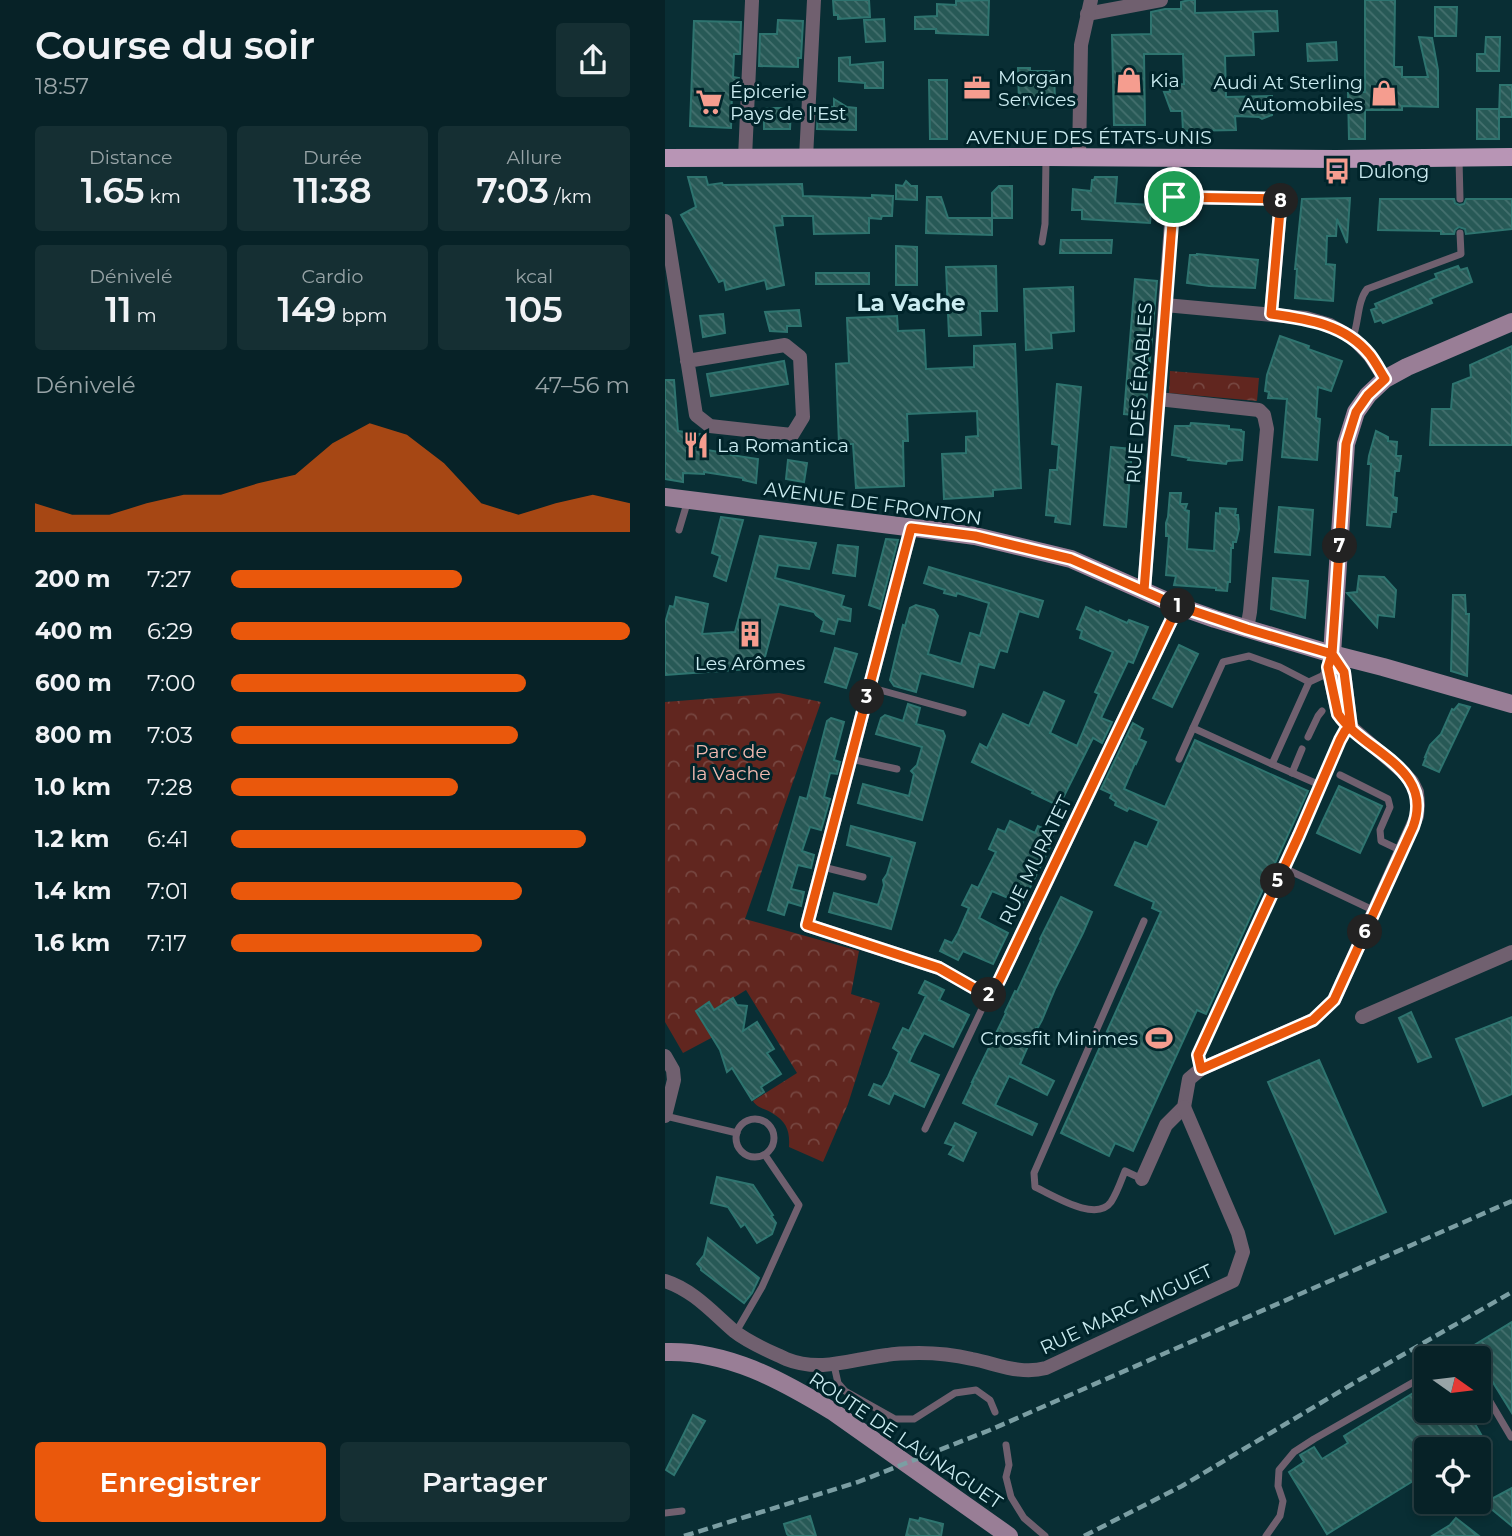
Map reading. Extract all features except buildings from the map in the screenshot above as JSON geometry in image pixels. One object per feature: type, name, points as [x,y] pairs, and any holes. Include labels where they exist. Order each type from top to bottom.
[{"type":"main road","name":"AVENUE DES ÉTATS-UNIS","points":[[665,158],[1512,158]]},
{"type":"street","points":[[806,158],[814,0]]},
{"type":"street","points":[[1079,158],[1081,45],[1089,7],[1161,0]]},
{"type":"street","points":[[745,158],[752,1]]},
{"type":"street","points":[[1174,197],[1281,199],[1271,314]]},
{"type":"street","name":"RUE DES ÉRABLES","points":[[1144,591],[1174,197]]},
{"type":"street","points":[[665,221],[687,361],[696,415],[710,426],[792,435],[803,417],[800,358],[785,345],[687,361]]},
{"type":"street","points":[[1165,304],[1306,318],[1330,325],[1353,338],[1370,356],[1385,379]]},
{"type":"street","points":[[1142,1179],[1166,1125],[1184,1107],[1189,1079],[1201,1069],[1313,1020],[1334,1000],[1417,816],[1418,804],[1412,782],[1351,727],[1344,672],[1330,661],[1346,444],[1356,412],[1368,395],[1385,379],[1512,322]]},
{"type":"street","points":[[1158,399],[1259,410],[1264,415],[1267,429],[1247,629]]},
{"type":"street","name":"AVENUE DE FRONTON","points":[[665,497],[975,536],[1071,559],[1178,606],[1330,661],[1383,667],[1512,704]]},
{"type":"street","points":[[911,528],[807,925],[939,968],[988,996]]},
{"type":"street","name":"RUE MURATET","points":[[988,996],[1005,969],[1178,606]]},
{"type":"street","points":[[1362,1017],[1512,952]]},
{"type":"street","points":[[665,1056],[673,1070],[674,1080],[665,1116]]},
{"type":"street","name":"RUE MARC MIGUET","points":[[665,1281],[683,1288],[750,1342],[804,1364],[834,1365],[889,1354],[915,1353],[952,1355],[1027,1372],[1046,1368],[1233,1280],[1243,1252],[1238,1233],[1184,1107]]},
{"type":"street","name":"ROUTE DE LAUNAGUET","points":[[665,1352],[701,1354],[754,1368],[832,1411],[1009,1536]]},
{"type":"street","name":"ROUTE DE LAUNAGUET","points":[[665,1364],[698,1366],[777,1382]]},
{"type":"lane","points":[[1042,242],[1045,224],[1046,157]]},
{"type":"lane","points":[[1174,197],[1176,158]]},
{"type":"lane","points":[[1459,159],[1460,199]]},
{"type":"lane","points":[[1353,338],[1362,296],[1367,289],[1461,254],[1460,233]]},
{"type":"lane","points":[[679,530],[688,500]]},
{"type":"lane","points":[[1179,759],[1223,662],[1249,656],[1280,667],[1309,682]]},
{"type":"lane","points":[[1272,764],[1309,682],[1322,676],[1330,661]]},
{"type":"lane","points":[[869,687],[963,713]]},
{"type":"lane","points":[[1308,737],[1322,711]]},
{"type":"lane","points":[[1201,1069],[1198,1055],[1340,740],[1351,727]]},
{"type":"lane","points":[[1193,728],[1320,785]]},
{"type":"lane","points":[[1291,773],[1302,749]]},
{"type":"lane","points":[[851,759],[897,769]]},
{"type":"lane","points":[[1340,775],[1388,799],[1390,807],[1380,830],[1381,841],[1402,850]]},
{"type":"lane","points":[[823,867],[863,877]]},
{"type":"lane","points":[[1284,868],[1375,911]]},
{"type":"lane","points":[[1142,1179],[1125,1171],[1110,1204],[1100,1210],[1089,1211],[1035,1187],[1034,1173],[1144,921]]},
{"type":"lane","name":"RUE MURATET","points":[[925,1129],[988,996]]},
{"type":"lane","points":[[665,1116],[737,1133]]},
{"type":"lane","points":[[760,1119],[773,1129],[775,1139],[765,1155],[752,1157],[737,1146],[737,1133],[739,1127],[748,1120],[760,1119]]},
{"type":"lane","points":[[736,1332],[762,1287],[799,1205],[765,1155]]},
{"type":"lane","points":[[834,1365],[838,1382],[845,1391],[895,1419],[914,1419],[955,1393],[976,1390],[990,1400],[995,1412]]},
{"type":"lane","points":[[1266,1536],[1280,1516],[1283,1501],[1278,1486],[1279,1470],[1294,1452],[1414,1382]]},
{"type":"lane","points":[[1491,1404],[1512,1436]]},
{"type":"lane","points":[[1006,1445],[1009,1465],[1006,1477],[1011,1497],[1024,1518],[1045,1536]]},
{"type":"lane","points":[[665,1513],[682,1511]]},
{"type":"green space","points":[[1170,371],[1259,378],[1257,401],[1169,393]]},
{"type":"green space","name":"Parc de la Vache","points":[[779,693],[821,702],[745,919],[859,951],[851,994],[880,1003],[848,1104],[823,1162],[789,1147],[789,1136],[784,1123],[753,1101],[797,1073],[746,990],[714,1010],[709,1002],[697,1010],[713,1037],[683,1053],[665,1022],[665,702]]},
{"type":"railway","points":[[684,1536],[858,1482],[990,1430],[1512,1201]]},
{"type":"railway","points":[[1084,1536],[1182,1486],[1512,1292]]},
{"type":"place","name":"Kia","points":[[1129,80]]},
{"type":"place","name":"Morgan Services","points":[[977,88]]},
{"type":"place","name":"Audi At Sterling Automobiles","points":[[1384,93]]},
{"type":"place","name":"Épicerie Pays de l'Est","points":[[709,102]]},
{"type":"place","name":"Dulong","points":[[1337,171]]},
{"type":"place","name":"La Romantica","points":[[696,445]]},
{"type":"place","name":"Les Arômes","points":[[750,634]]},
{"type":"place","name":"Crossfit Minimes","points":[[1159,1038]]},
{"type":"district","name":"La Vache","points":[[911,303]]},
{"type":"route","points":[[1174,197],[1144,591],[1178,606],[999,981],[988,996],[939,968],[807,925],[911,528],[975,536],[1071,559],[1178,606],[1332,654],[1344,672],[1351,727],[1340,740],[1198,1055],[1201,1069],[1313,1020],[1334,1000],[1413,827],[1418,804],[1412,782],[1403,772],[1351,727],[1342,719],[1338,714],[1328,667],[1332,654],[1346,444],[1356,412],[1368,395],[1385,379],[1370,356],[1353,338],[1330,325],[1306,318],[1271,314],[1281,199],[1174,197]]}]
